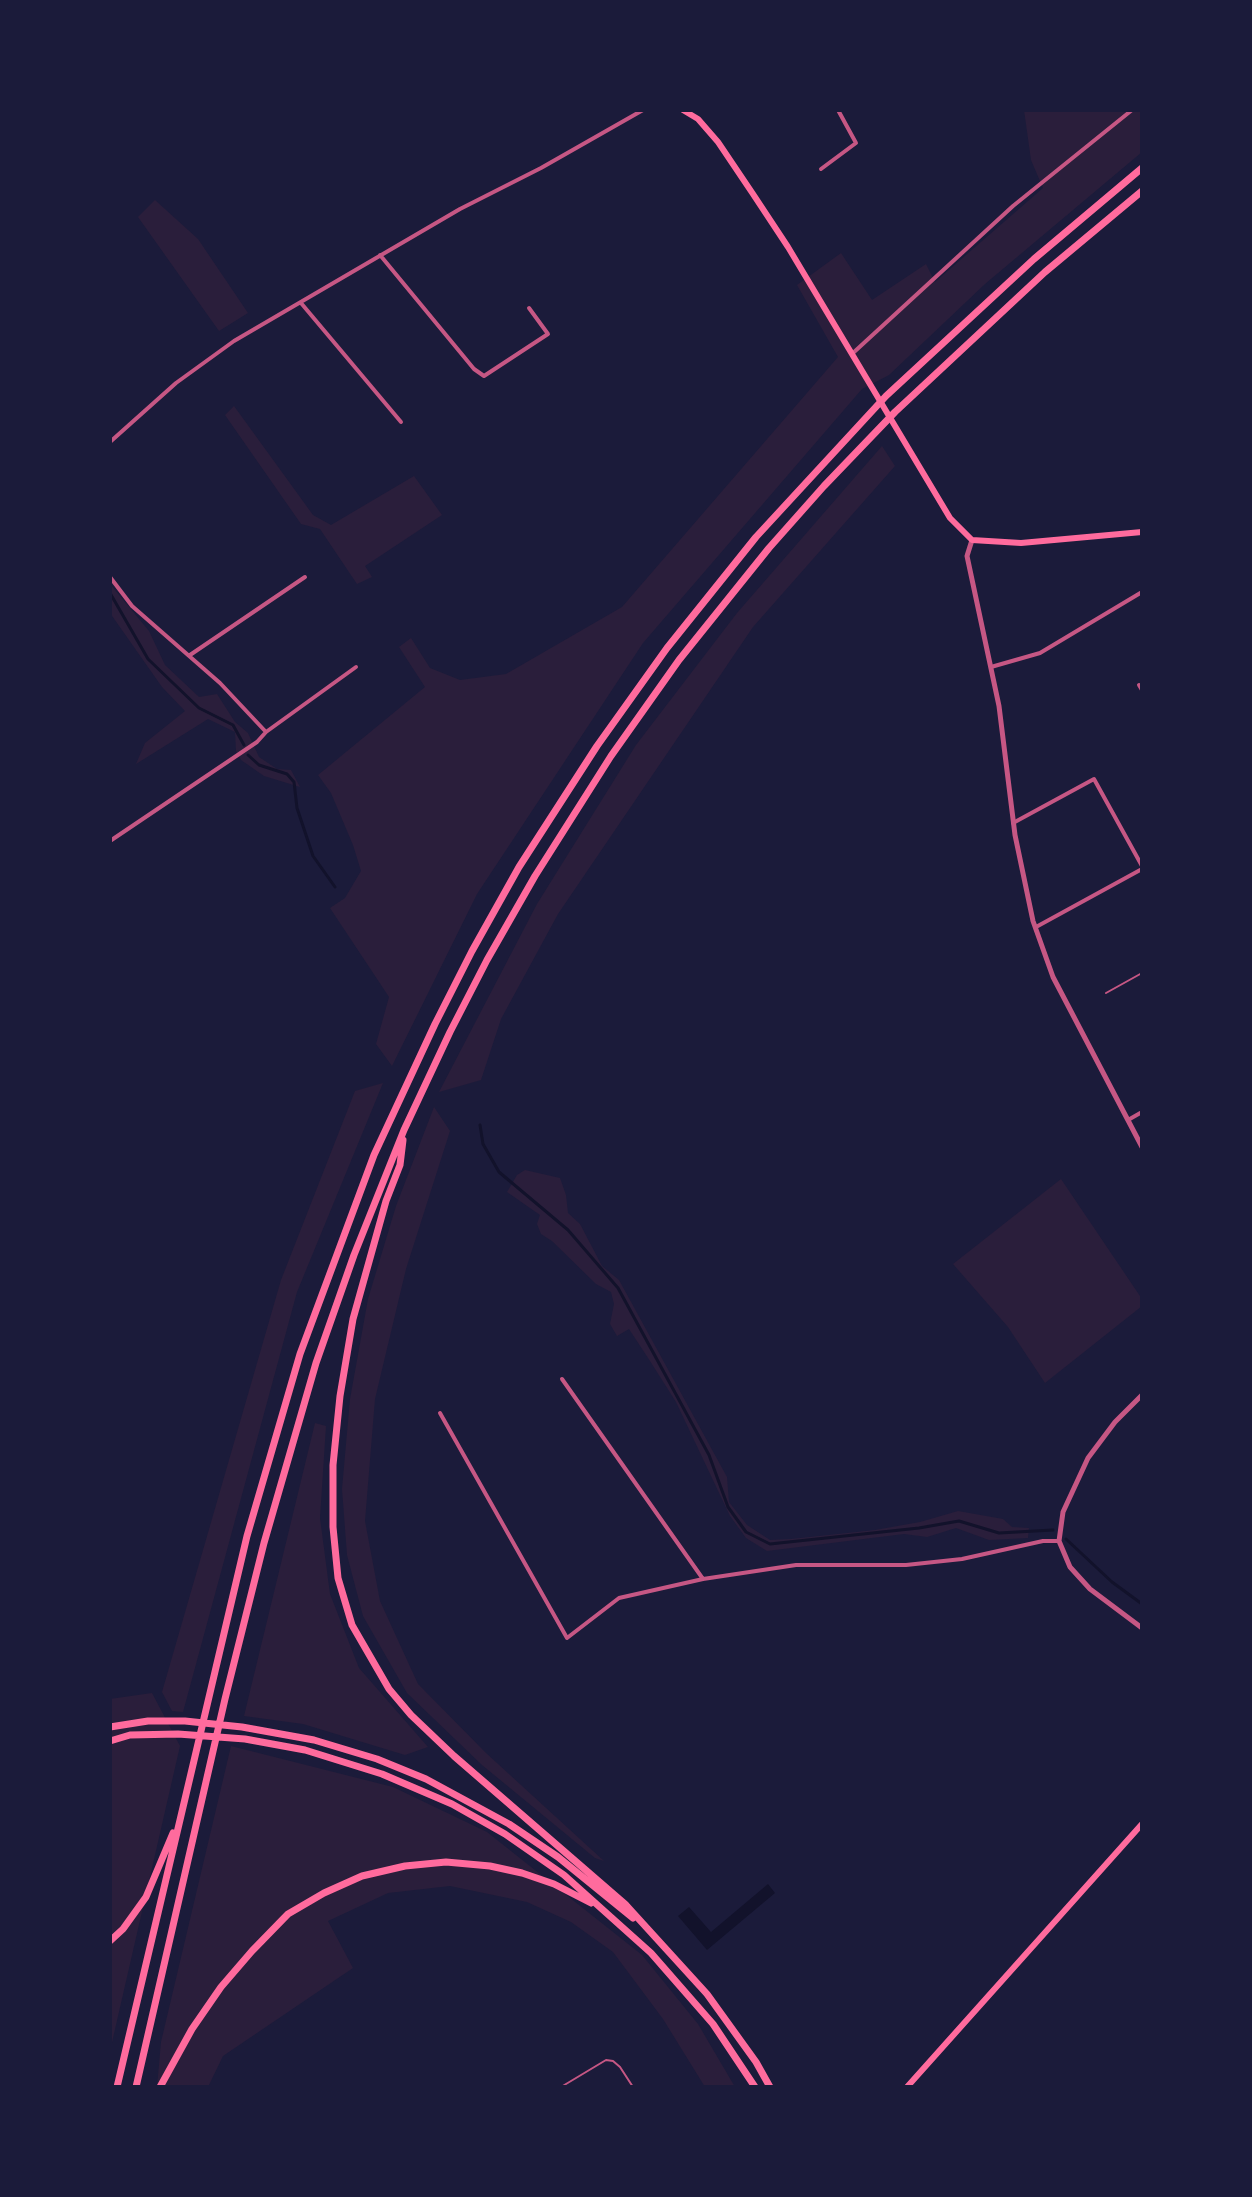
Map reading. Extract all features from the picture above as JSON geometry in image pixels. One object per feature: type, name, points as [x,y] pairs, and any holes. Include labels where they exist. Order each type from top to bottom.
[{"type":"highway","points":[[117,2087],[247,1536],[305,1340],[374,1155],[453,988],[519,867],[597,746],[667,648],[756,537],[886,396],[1034,259],[1142,168]]},
{"type":"highway","points":[[136,2087],[225,1699],[264,1543],[316,1363],[354,1255],[404,1130],[487,960],[535,876],[611,756],[679,660],[769,548],[895,412],[1045,272],[1142,191]]},
{"type":"highway","points":[[404,1130],[400,1165],[386,1201],[353,1319],[340,1396],[333,1465],[333,1527],[338,1578],[352,1625],[389,1689],[411,1715],[454,1756],[590,1872],[656,1938],[707,1994],[733,2028],[770,2087]]},
{"type":"highway","points":[[110,1727],[148,1721],[185,1721],[242,1727],[314,1740],[377,1759],[426,1779],[509,1824],[558,1857],[656,1938]]},
{"type":"highway","points":[[110,1741],[130,1735],[178,1734],[245,1739],[305,1750],[382,1774],[452,1804],[505,1834],[564,1875],[651,1953],[692,1997],[744,2067],[755,2087]]},
{"type":"highway","points":[[110,1941],[123,1929],[146,1897],[179,1820]]},
{"type":"highway","points":[[160,2087],[192,2029],[214,1997],[261,1942],[288,1914],[362,1876],[405,1866],[446,1862],[490,1866],[554,1884],[600,1908]]},
{"type":"main road","points":[[683,110],[698,119],[718,142],[788,247],[950,518],[972,540],[1021,543],[1142,532]]},
{"type":"main road","points":[[907,2087],[1142,1824]]},
{"type":"street","points":[[110,442],[187,374],[234,341],[380,255],[643,110]]},
{"type":"street","points":[[821,169],[856,143],[838,110]]},
{"type":"street","points":[[851,355],[1013,206],[1132,110]]},
{"type":"street","points":[[380,255],[474,369],[484,376],[548,334],[529,308]]},
{"type":"street","points":[[301,303],[401,422]]},
{"type":"street","points":[[972,540],[967,556],[999,706],[1013,823],[1036,927],[1053,977],[1142,1147]]},
{"type":"street","points":[[110,577],[132,606],[190,655],[266,732]]},
{"type":"street","points":[[190,655],[305,577]]},
{"type":"street","points":[[991,667],[1040,653],[1142,592]]},
{"type":"street","points":[[110,841],[257,742],[266,732],[356,667]]},
{"type":"street","points":[[1013,823],[1094,779],[1142,868],[1036,927]]},
{"type":"street","points":[[1128,1120],[1142,1112]]},
{"type":"street","points":[[562,1379],[703,1579]]},
{"type":"street","points":[[1142,1395],[1115,1422],[1088,1458],[1063,1512],[1059,1541],[1070,1567],[1090,1589],[1142,1628]]},
{"type":"street","points":[[440,1413],[567,1638],[619,1598],[703,1579],[796,1565],[920,1564],[962,1559],[1043,1541],[1059,1541]]},
{"type":"lane","points":[[1106,993],[1142,973]]},
{"type":"lane","points":[[561,2087],[606,2060],[620,2067],[633,2087]]},
{"type":"shaded area","points":[[1024,110],[1142,110],[1142,152],[985,284],[889,375],[862,389],[643,643],[477,894],[392,1066],[376,1044],[389,997],[330,908],[345,898],[361,871],[331,793],[318,775],[425,687],[399,647],[411,638],[430,668],[460,680],[506,674],[622,607],[838,357],[797,285],[841,253],[872,300],[926,264],[935,282],[1043,188],[1031,160]]},
{"type":"shaded area","points":[[155,200],[198,239],[248,313],[219,331],[138,217]]},
{"type":"shaded area","points":[[234,406],[313,515],[331,525],[414,476],[442,515],[365,566],[372,577],[357,584],[320,529],[301,524],[225,415]]},
{"type":"shaded area","points":[[882,446],[895,466],[753,627],[558,914],[501,1019],[481,1080],[439,1092],[537,904],[636,745],[737,613]]},
{"type":"shaded area","points":[[110,584],[149,631],[165,665],[199,697],[217,694],[235,722],[248,733],[259,757],[277,769],[291,770],[300,787],[264,776],[241,760],[236,751],[235,732],[208,719],[136,764],[145,743],[185,711],[162,687],[110,613]]},
{"type":"shaded area","points":[[383,1083],[297,1292],[183,1712],[172,1711],[162,1692],[281,1280],[355,1091]]},
{"type":"shaded area","points":[[434,1107],[450,1131],[406,1269],[375,1399],[365,1521],[380,1601],[418,1684],[486,1753],[604,1861],[595,1858],[482,1765],[407,1693],[363,1616],[347,1555],[342,1489],[350,1399],[368,1299],[396,1206]]},
{"type":"shaded area","points":[[525,1170],[560,1178],[568,1213],[580,1224],[602,1266],[619,1280],[727,1477],[729,1502],[747,1525],[770,1540],[791,1539],[875,1530],[958,1511],[1003,1519],[1012,1527],[1029,1528],[1028,1538],[989,1540],[956,1528],[927,1537],[904,1534],[767,1551],[746,1538],[730,1516],[676,1402],[650,1361],[629,1329],[617,1336],[610,1324],[614,1304],[611,1292],[596,1284],[541,1234],[537,1224],[540,1215],[507,1192],[517,1175]]},
{"type":"shaded area","points":[[1061,1179],[1142,1299],[1142,1306],[1045,1383],[1008,1327],[953,1264]]},
{"type":"shaded area","points":[[315,1423],[326,1426],[320,1518],[330,1594],[359,1668],[428,1747],[405,1755],[303,1724],[244,1716]]},
{"type":"shaded area","points":[[152,1693],[180,1746],[110,2051],[110,1699]]},
{"type":"shaded area","points":[[231,1746],[393,1787],[487,1832],[642,1955],[698,2024],[735,2087],[705,2087],[663,2019],[613,1952],[571,1922],[527,1902],[450,1886],[388,1893],[328,1921],[353,1968],[223,2056],[208,2087],[157,2087],[161,2042]]},
{"type":"shaded area","points":[[768,1884],[775,1893],[707,1950],[678,1916],[689,1907],[711,1932]]},
{"type":"waterway","points":[[110,593],[148,659],[199,708],[233,725],[244,745]]},
{"type":"waterway","points":[[248,755],[259,765],[287,774],[294,782],[297,808],[313,856],[335,887]]},
{"type":"waterway","points":[[480,1125],[483,1144],[499,1172],[568,1230],[618,1288],[709,1455],[728,1507],[746,1532],[770,1544],[959,1521],[999,1533],[1053,1530]]},
{"type":"waterway","points":[[1066,1539],[1112,1582],[1142,1604]]}]
